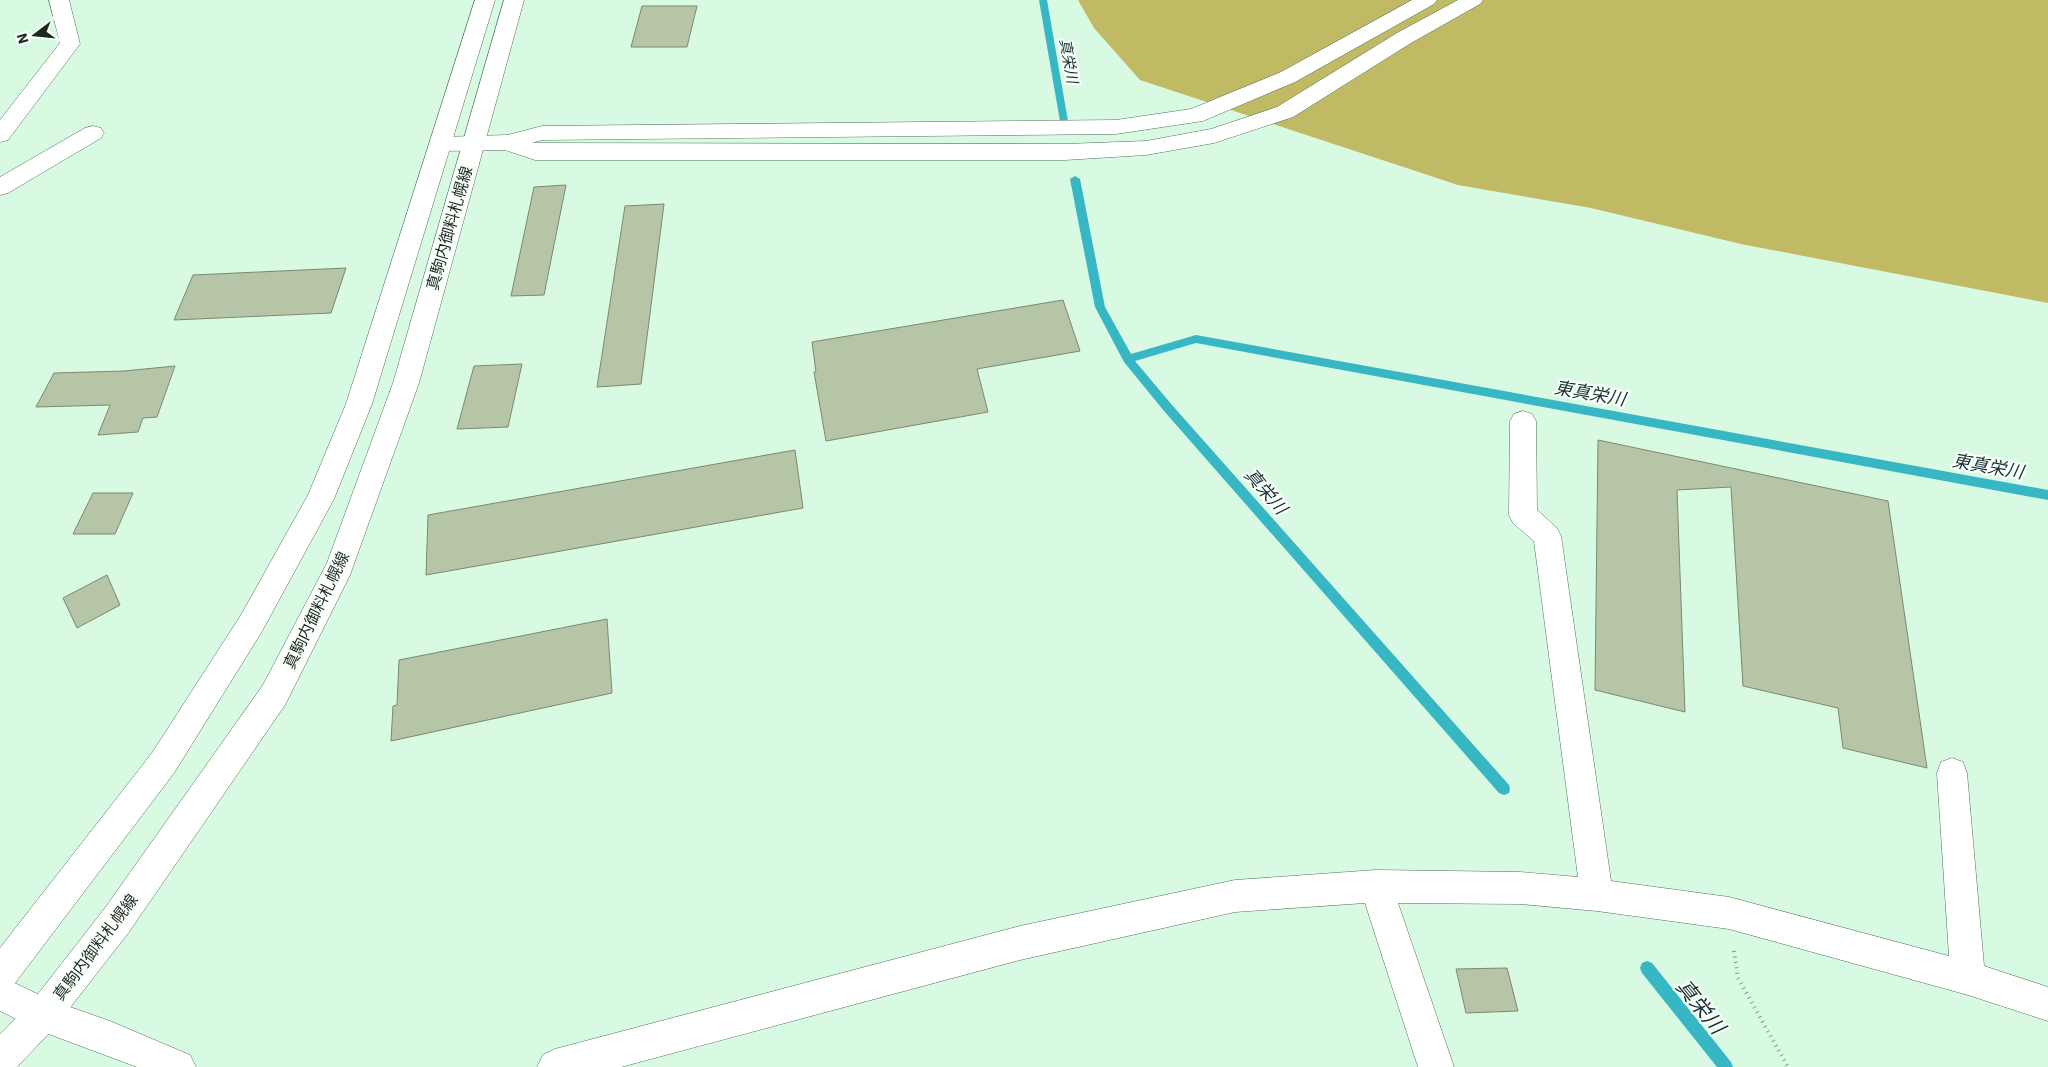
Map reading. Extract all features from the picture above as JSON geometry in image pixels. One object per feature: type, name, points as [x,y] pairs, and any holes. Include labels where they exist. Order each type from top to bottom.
[{"type":"street","points":[[0,135],[70,44],[59,0]]},
{"type":"street","name":"真駒内御料札幌線","points":[[0,975],[162,763],[251,624],[320,499],[360,404],[485,0]]},
{"type":"street","name":"真駒内御料札幌線","points":[[0,1059],[43,1015],[117,920],[274,695],[340,566],[406,383],[514,0]]},
{"type":"street","points":[[441,144],[508,142],[542,133],[1116,127],[1195,116],[1288,78],[1427,0]]},
{"type":"street","points":[[508,142],[535,152],[1065,152],[1146,148],[1214,136],[1285,112],[1404,38],[1473,0]]},
{"type":"street","points":[[0,187],[94,133]]},
{"type":"street","points":[[1523,421],[1523,515],[1547,536],[1597,895]]},
{"type":"street","points":[[1952,773],[1968,978]]},
{"type":"street","points":[[1376,886],[1436,1067]]},
{"type":"street","points":[[555,1067],[1030,941],[1235,896],[1376,886],[1520,888],[1597,895],[1729,913],[1968,978],[2048,1004]]},
{"type":"street","points":[[0,992],[43,1015],[110,1038],[178,1067]]},
{"type":"path","points":[[1729,913],[1738,978],[1788,1067]]},
{"type":"shaded area","points":[[1078,0],[2048,0],[2048,303],[1741,244],[1591,208],[1458,185],[1140,80],[1094,28]]},
{"type":"building","points":[[642,6],[697,6],[687,47],[631,47]]},
{"type":"building","points":[[566,185],[544,295],[511,296],[534,187]]},
{"type":"building","points":[[664,204],[641,384],[597,387],[625,206]]},
{"type":"building","points":[[346,268],[331,313],[174,320],[193,275]]},
{"type":"building","points":[[1063,300],[1080,351],[977,369],[988,412],[826,441],[814,372],[816,372],[812,342]]},
{"type":"building","points":[[522,364],[508,427],[457,429],[474,366]]},
{"type":"building","points":[[175,366],[157,417],[143,418],[138,432],[98,435],[110,405],[36,407],[54,373],[124,371]]},
{"type":"building","points":[[1598,440],[1888,501],[1927,768],[1843,748],[1838,708],[1743,686],[1731,487],[1677,490],[1685,712],[1595,690]]},
{"type":"building","points":[[795,450],[803,508],[426,575],[428,515]]},
{"type":"building","points":[[93,493],[133,493],[115,534],[73,534]]},
{"type":"building","points":[[107,575],[120,605],[77,628],[63,598]]},
{"type":"building","points":[[607,619],[612,693],[391,741],[393,706],[397,705],[399,660]]},
{"type":"building","points":[[1507,968],[1518,1011],[1466,1013],[1456,969]]},
{"type":"waterway","name":"真栄川","points":[[1043,0],[1065,127]]},
{"type":"waterway","name":"真栄川","points":[[1075,179],[1100,307],[1128,359]]},
{"type":"waterway","name":"東真栄川","points":[[1128,359],[1196,339],[2048,495]]},
{"type":"waterway","name":"真栄川","points":[[1128,359],[1168,408],[1504,789]]},
{"type":"waterway","name":"真栄川","points":[[1647,968],[1726,1067]]}]
